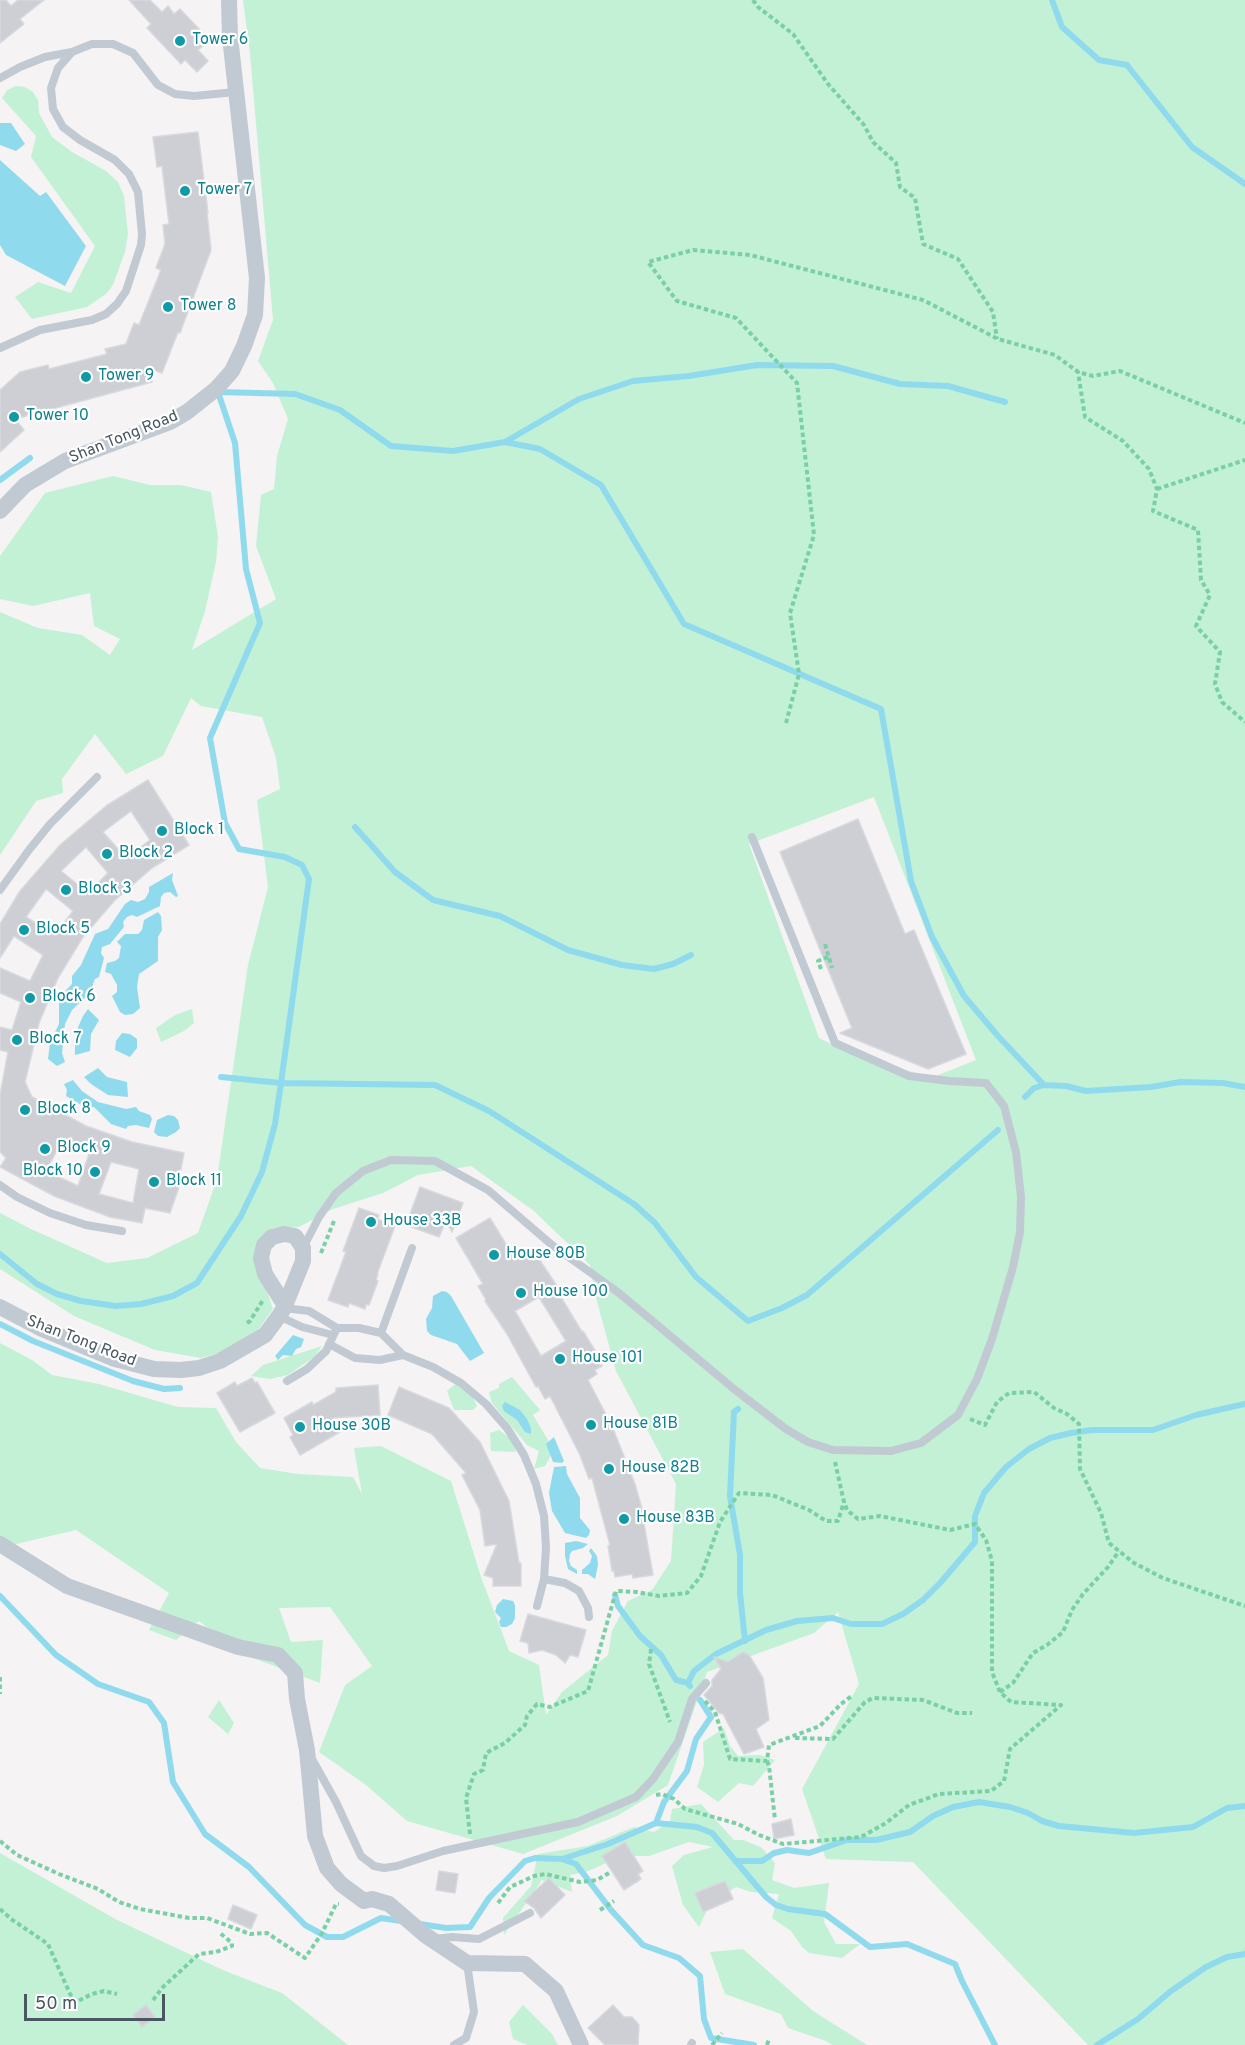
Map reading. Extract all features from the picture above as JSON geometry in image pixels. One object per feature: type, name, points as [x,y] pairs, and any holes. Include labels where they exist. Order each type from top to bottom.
[{"type":"street","name":"Shan Tong Road","points":[[0,510],[25,485],[65,461],[170,422],[187,412],[211,394],[232,370],[244,346],[255,315],[256,278],[230,37],[229,0]]},
{"type":"street","points":[[282,1309],[265,1274],[261,1258],[264,1245],[272,1237],[284,1233],[296,1236],[303,1248]]},
{"type":"street","name":"Shan Tong Road","points":[[0,1306],[40,1328],[115,1359],[145,1367],[169,1370],[199,1368],[220,1361],[265,1335],[282,1309],[303,1261],[303,1248]]},
{"type":"street","points":[[0,1544],[67,1586],[238,1647],[278,1654],[295,1673],[297,1699],[307,1750],[315,1836],[327,1868],[341,1884],[364,1901],[372,1899],[389,1904],[428,1937],[467,1963],[525,1964],[556,1991],[581,2045]]},
{"type":"lane","points":[[0,78],[45,57],[72,52],[92,44],[113,44],[133,53],[158,85],[175,94],[194,96],[236,92]]},
{"type":"lane","points":[[0,348],[40,330],[92,320],[106,314],[126,291],[141,245],[138,192],[129,174],[115,160],[80,140],[63,127],[53,108],[51,88],[58,68],[72,52]]},
{"type":"lane","points":[[0,890],[50,824],[97,777]]},
{"type":"lane","points":[[303,1248],[319,1217],[336,1193],[363,1171],[391,1160],[435,1161],[488,1190],[552,1245],[619,1293],[734,1389],[786,1429],[808,1442],[833,1450],[891,1451],[921,1443],[958,1415],[977,1379],[992,1339],[1013,1267],[1020,1232],[1021,1197],[1016,1152],[1004,1106],[986,1083],[909,1076],[836,1043],[752,837]]},
{"type":"lane","points":[[0,1185],[17,1197],[50,1213],[86,1225],[122,1231]]},
{"type":"lane","points":[[381,1333],[412,1248]]},
{"type":"lane","points":[[282,1309],[302,1327],[333,1335],[359,1328],[381,1333],[404,1355],[433,1367],[461,1383],[486,1404],[507,1428],[524,1455],[536,1484],[541,1505],[546,1547],[544,1579],[537,1606]]},
{"type":"lane","points":[[282,1309],[309,1311],[355,1358],[380,1360],[404,1355]]},
{"type":"lane","points":[[287,1381],[307,1369],[326,1351],[333,1335]]},
{"type":"lane","points":[[544,1579],[566,1583],[579,1592],[584,1599],[589,1617]]},
{"type":"lane","points":[[307,1750],[336,1802],[361,1856],[374,1866],[384,1868],[397,1866],[443,1851],[578,1822],[636,1797],[653,1779],[679,1738],[692,1699],[706,1683]]},
{"type":"lane","points":[[428,1937],[479,1939],[530,1912]]},
{"type":"lane","points":[[454,2045],[466,2038],[474,2012],[467,1963]]},
{"type":"path","points":[[753,0],[758,7],[793,34],[828,84],[864,125],[873,142],[896,163],[900,187],[915,198],[923,244],[958,259],[993,312],[998,339]]},
{"type":"path","points":[[786,723],[799,674],[790,613],[814,535],[797,383],[736,318],[677,301],[648,262],[693,250],[750,255],[923,300],[998,339],[1055,355],[1078,372],[1093,376],[1120,371],[1245,423]]},
{"type":"path","points":[[1078,372],[1085,417],[1123,441],[1149,469],[1157,489],[1153,511],[1198,530],[1201,580],[1210,594],[1196,626],[1221,652],[1215,684],[1222,702],[1245,722]]},
{"type":"path","points":[[1157,489],[1245,460]]},
{"type":"path","points":[[825,944],[832,968]]},
{"type":"path","points":[[820,964],[818,961],[828,957]]},
{"type":"path","points":[[319,1259],[338,1212]]},
{"type":"path","points":[[319,1217],[333,1223]]},
{"type":"path","points":[[241,1327],[250,1321],[263,1300],[262,1293]]},
{"type":"path","points":[[977,1422],[985,1425],[997,1402],[1009,1393],[1034,1392],[1054,1408],[1067,1414],[1079,1424],[1080,1469],[1101,1513],[1109,1543],[1134,1563],[1163,1578],[1245,1606]]},
{"type":"path","points":[[636,1797],[641,1800],[662,1794],[674,1798],[685,1809],[738,1824],[783,1844],[861,1837],[886,1823],[909,1805],[939,1794],[991,1791],[1004,1781],[1010,1749],[1061,1705],[1011,1702],[1000,1692],[992,1672],[992,1561],[986,1540],[975,1524],[950,1530],[880,1516],[858,1519],[847,1510],[844,1502],[833,1450]]},
{"type":"path","points":[[828,1460],[845,1463]]},
{"type":"path","points":[[471,1846],[466,1798],[474,1774],[483,1770],[486,1753],[505,1743],[525,1725],[527,1716],[537,1704],[550,1707],[588,1691],[616,1592],[636,1592],[659,1596],[687,1593],[701,1576],[720,1522],[739,1493],[772,1495],[809,1510],[826,1521],[838,1521],[844,1502]]},
{"type":"path","points":[[1000,1692],[1013,1683],[1033,1653],[1063,1632],[1078,1602],[1119,1551]]},
{"type":"path","points":[[651,1649],[649,1664],[652,1674],[679,1738]]},
{"type":"path","points":[[0,1677],[0,1694]]},
{"type":"path","points":[[698,1693],[715,1712],[730,1760],[767,1761]]},
{"type":"path","points":[[775,1820],[767,1761],[769,1745],[820,1726],[853,1695]]},
{"type":"path","points":[[789,1738],[833,1738],[865,1702],[873,1698],[923,1700],[957,1713],[972,1713]]},
{"type":"path","points":[[0,1841],[17,1855],[98,1889],[120,1902],[140,1909],[189,1918],[207,1918],[250,1934],[267,1933],[305,1958],[322,1933],[336,1904]]},
{"type":"path","points":[[498,1903],[510,1887],[534,1876],[545,1874],[580,1882],[597,1880],[609,1873]]},
{"type":"path","points":[[600,1910],[614,1901]]},
{"type":"path","points":[[0,1909],[48,1944],[70,1994],[76,2002],[104,1991],[117,1994]]},
{"type":"path","points":[[153,2000],[163,1987],[199,1954],[232,1946],[232,1943],[220,1932]]},
{"type":"path","points":[[712,2045],[722,2033]]},
{"type":"path","points":[[767,2045],[769,2039]]},
{"type":"green space","points":[[243,0],[1245,0],[1245,2045],[1088,2045],[913,1862],[826,1859],[802,1789],[859,1684],[838,1612],[814,1633],[707,1672],[668,1785],[617,1816],[523,1854],[407,1821],[366,1785],[319,1752],[345,1685],[372,1666],[330,1607],[279,1608],[291,1642],[323,1640],[320,1683],[242,1654],[199,1621],[176,1640],[149,1630],[169,1593],[76,1530],[16,1544],[0,1544],[0,1343],[32,1360],[52,1375],[99,1384],[178,1407],[216,1408],[236,1442],[260,1468],[298,1474],[353,1477],[362,1494],[354,1448],[381,1446],[451,1481],[481,1577],[509,1651],[539,1665],[546,1715],[562,1692],[608,1655],[612,1631],[628,1601],[652,1590],[671,1561],[676,1484],[616,1371],[595,1294],[590,1265],[534,1211],[471,1166],[418,1175],[383,1193],[333,1209],[299,1227],[272,1228],[259,1268],[273,1309],[255,1334],[219,1353],[201,1358],[155,1350],[74,1316],[0,1269],[0,1213],[107,1263],[147,1258],[198,1233],[217,1179],[248,965],[268,887],[257,800],[280,789],[276,758],[262,717],[201,706],[191,698],[163,756],[126,774],[95,734],[62,779],[63,793],[36,801],[0,855],[0,612],[38,628],[82,635],[110,655],[120,639],[94,626],[90,593],[33,606],[0,599],[0,556],[45,493],[113,476],[150,485],[181,485],[211,492],[218,537],[216,562],[205,611],[192,650],[276,599],[256,546],[261,495],[274,489],[277,456],[288,419],[273,383],[258,361],[273,320],[250,54]],"holes":[[[874,797],[976,1060],[931,1078],[848,1052],[819,1038],[749,844]]]},
{"type":"green space","points":[[16,86],[25,87],[33,92],[38,100],[39,113],[52,137],[72,152],[106,171],[118,182],[124,196],[128,234],[125,252],[113,285],[106,294],[87,307],[32,319],[15,297],[38,282],[71,293],[95,246],[31,157],[36,136],[2,98],[7,90]]},
{"type":"green space","points":[[192,1009],[194,1023],[184,1031],[161,1042],[156,1028],[175,1015]]},
{"type":"green space","points":[[322,1346],[314,1357],[288,1375],[270,1379],[251,1376],[263,1365]]},
{"type":"green space","points":[[512,1377],[540,1410],[533,1415],[554,1450],[545,1466],[534,1469],[539,1451],[527,1445],[492,1403],[489,1392],[499,1388],[499,1384]]},
{"type":"green space","points":[[458,1382],[468,1387],[477,1406],[473,1410],[454,1410],[447,1391]]},
{"type":"green space","points":[[499,1430],[511,1439],[516,1452],[491,1451],[490,1433]]},
{"type":"green space","points":[[219,1700],[234,1723],[228,1734],[208,1717]]},
{"type":"green space","points":[[724,1728],[730,1746],[738,1756],[760,1755],[775,1760],[753,1786],[739,1783],[718,1802],[697,1787],[704,1765],[703,1742]]},
{"type":"green space","points":[[701,1804],[734,1840],[743,1840],[761,1847],[775,1863],[772,1880],[794,1888],[829,1883],[824,1922],[836,1944],[860,1944],[842,1958],[809,1953],[791,1931],[772,1918],[779,1894],[751,1892],[736,1887],[709,1906],[699,1927],[683,1905],[672,1866],[684,1855],[713,1847],[689,1842],[649,1856],[622,1856],[586,1872],[570,1875],[572,1892],[542,1880],[504,1935],[503,1918],[531,1886],[538,1854],[588,1846],[634,1827],[654,1832],[670,1821],[672,1809]]},
{"type":"green space","points":[[0,1853],[117,1920],[225,1971],[282,1993],[348,2045],[0,2045]]},
{"type":"green space","points":[[743,1949],[813,2011],[867,2045],[832,2045],[788,2028],[781,2014],[725,1994],[710,1952]]},
{"type":"green space","points":[[523,2005],[552,2034],[558,2045],[527,2045],[513,2039],[509,2022]]},
{"type":"water","points":[[0,123],[11,123],[25,144],[16,151],[0,145]]},
{"type":"water","points":[[0,160],[40,196],[46,192],[86,246],[65,286],[6,255],[0,245]]},
{"type":"water","points":[[173,873],[172,880],[178,896],[170,892],[164,893],[160,906],[137,917],[132,915],[127,917],[123,922],[124,927],[110,944],[102,947],[101,953],[104,958],[99,977],[95,979],[93,990],[72,1010],[65,1024],[62,1053],[65,1062],[57,1066],[48,1059],[50,1043],[59,1024],[59,991],[65,991],[72,984],[72,976],[81,965],[95,934],[108,929],[125,904],[131,900],[138,902],[145,899],[149,887]]},
{"type":"water","points":[[158,912],[161,916],[162,930],[158,937],[158,961],[139,974],[137,987],[140,1008],[133,1014],[125,1015],[120,1012],[112,996],[117,992],[117,985],[111,974],[105,972],[107,963],[119,958],[121,946],[117,942],[125,934],[138,934],[142,930],[144,920]]},
{"type":"water","points":[[88,1009],[99,1020],[91,1034],[90,1051],[75,1055],[75,1034]]},
{"type":"water","points":[[122,1033],[130,1034],[137,1039],[137,1048],[130,1057],[115,1050],[116,1041]]},
{"type":"water","points":[[98,1068],[107,1077],[127,1082],[128,1097],[108,1095],[84,1077]]},
{"type":"water","points":[[73,1080],[82,1091],[98,1102],[126,1109],[136,1107],[139,1111],[150,1115],[152,1119],[149,1128],[136,1125],[128,1126],[126,1129],[111,1124],[94,1107],[81,1105],[66,1096],[67,1090],[64,1084]]},
{"type":"water","points":[[168,1115],[178,1120],[180,1128],[167,1137],[158,1136],[154,1132],[157,1120]]},
{"type":"water","points":[[442,1291],[451,1296],[484,1353],[470,1361],[457,1344],[431,1335],[427,1331],[426,1319],[432,1308],[433,1296]]},
{"type":"water","points":[[293,1335],[304,1339],[301,1347],[296,1349],[292,1356],[283,1355],[278,1360],[275,1356]]},
{"type":"water","points":[[505,1402],[520,1410],[527,1419],[531,1434],[525,1432],[517,1420],[504,1411],[502,1406]]},
{"type":"water","points":[[554,1437],[564,1461],[562,1463],[553,1462],[546,1444]]},
{"type":"water","points":[[566,1466],[567,1474],[580,1498],[580,1518],[590,1530],[586,1538],[565,1533],[552,1511],[549,1493],[554,1467]]},
{"type":"water","points":[[576,1541],[588,1544],[570,1554],[569,1561],[571,1566],[577,1570],[577,1574],[568,1569],[565,1556],[565,1543]]},
{"type":"water","points":[[591,1548],[597,1556],[595,1579],[588,1574],[582,1574],[582,1570],[590,1563]]},
{"type":"water","points":[[503,1599],[513,1601],[515,1605],[515,1618],[512,1624],[506,1627],[501,1627],[499,1622],[501,1618],[495,1612],[497,1605]]},
{"type":"building","points":[[0,0],[6,0],[11,6],[18,0],[44,0],[20,19],[24,24],[0,43]]},
{"type":"building","name":"Tower 6","points":[[129,0],[150,0],[162,12],[168,6],[174,14],[180,9],[203,33],[197,38],[204,45],[198,50],[208,61],[197,72],[185,60],[181,64],[147,28],[151,24]]},
{"type":"building","points":[[198,132],[211,250],[180,333],[178,332],[162,373],[148,368],[152,382],[15,419],[24,430],[0,452],[0,390],[20,372],[48,365],[49,369],[107,354],[105,349],[126,344],[134,323],[139,325],[161,270],[156,268],[165,244],[163,225],[169,224],[162,166],[157,167],[153,137]]},
{"type":"building","points":[[148,780],[189,845],[152,868],[115,900],[83,937],[58,978],[39,1023],[25,1082],[32,1097],[86,1126],[132,1142],[184,1153],[178,1183],[180,1184],[170,1213],[145,1208],[142,1223],[110,1217],[54,1196],[0,1167],[6,1158],[0,1152],[0,1095],[8,1052],[0,1050],[0,1027],[12,1030],[21,1002],[0,993],[0,968],[30,981],[43,955],[14,936],[0,958],[0,924],[20,891],[60,845],[106,806]],"holes":[[[131,811],[150,840],[126,858],[103,832]],[[86,847],[108,873],[88,893],[61,871]],[[46,889],[73,911],[55,935],[26,917]],[[62,1141],[89,1154],[78,1186],[46,1171]],[[111,1162],[139,1169],[133,1203],[99,1194]]]},
{"type":"building","points":[[858,819],[905,934],[914,930],[966,1054],[928,1069],[840,1033],[852,1028],[780,852]]},
{"type":"building","points":[[420,1187],[463,1203],[452,1232],[446,1221],[439,1237],[406,1225]]},
{"type":"building","points":[[359,1208],[379,1215],[377,1219],[395,1226],[377,1274],[376,1280],[378,1281],[369,1305],[366,1304],[365,1309],[349,1303],[348,1307],[328,1300]]},
{"type":"building","points":[[490,1218],[515,1259],[525,1253],[528,1257],[535,1253],[596,1352],[594,1353],[602,1366],[595,1370],[597,1374],[588,1380],[612,1426],[635,1484],[646,1523],[644,1524],[653,1575],[633,1578],[632,1574],[615,1577],[608,1546],[610,1545],[592,1478],[589,1479],[580,1455],[550,1396],[545,1399],[538,1386],[536,1387],[507,1334],[485,1301],[478,1286],[483,1284],[456,1238]],"holes":[[[539,1297],[566,1341],[541,1356],[515,1311]]]},
{"type":"building","points":[[252,1378],[255,1383],[257,1382],[275,1413],[240,1432],[217,1393],[235,1382],[237,1386]]},
{"type":"building","points":[[378,1385],[380,1415],[332,1418],[340,1432],[300,1455],[290,1437],[293,1435],[284,1418],[336,1392],[336,1388]]},
{"type":"building","points":[[399,1387],[449,1408],[480,1442],[509,1501],[519,1563],[521,1563],[521,1586],[493,1586],[493,1578],[484,1575],[497,1544],[485,1546],[480,1510],[462,1475],[466,1473],[432,1434],[388,1415]]},
{"type":"building","points":[[528,1614],[586,1630],[578,1657],[570,1655],[565,1663],[556,1655],[542,1650],[529,1653],[528,1643],[520,1641]]},
{"type":"building","points":[[743,1652],[749,1655],[763,1678],[769,1720],[756,1729],[764,1747],[744,1754],[723,1714],[719,1713],[704,1695],[721,1669],[714,1657],[728,1662]]},
{"type":"building","points":[[791,1819],[794,1835],[774,1839],[772,1824]]},
{"type":"building","points":[[625,1842],[643,1871],[638,1874],[641,1879],[624,1890],[602,1856]]},
{"type":"building","points":[[439,1871],[458,1874],[455,1893],[436,1890]]},
{"type":"building","points":[[549,1878],[565,1895],[541,1918],[534,1908],[524,1901]]},
{"type":"building","points":[[725,1881],[733,1899],[703,1912],[695,1893]]},
{"type":"building","points":[[233,1905],[257,1915],[251,1929],[228,1919]]},
{"type":"building","points":[[146,2005],[155,2017],[142,2027],[133,2015]]},
{"type":"building","points":[[613,2005],[624,2017],[632,2017],[639,2025],[638,2045],[605,2045],[588,2028]]},
{"type":"waterway","points":[[1052,0],[1062,27],[1099,60],[1127,65],[1192,147],[1245,184]]},
{"type":"waterway","points":[[505,442],[579,399],[633,381],[689,376],[757,365],[833,366],[900,384],[948,386],[1005,402]]},
{"type":"waterway","points":[[998,1130],[807,1295],[782,1308],[748,1321],[696,1277],[655,1223],[634,1204],[489,1111],[435,1085],[281,1083],[309,879],[302,865],[285,857],[239,849],[225,823],[210,738],[260,623],[246,569],[235,443],[218,392],[295,394],[340,410],[391,446],[453,451],[505,442],[540,449],[601,485],[684,624],[881,709],[911,881],[932,937],[964,996],[1044,1085],[1066,1086],[1086,1091],[1151,1087],[1180,1082],[1223,1083],[1245,1087]]},
{"type":"waterway","points":[[0,480],[30,458]]},
{"type":"waterway","points":[[355,827],[395,872],[433,900],[500,916],[568,950],[622,965],[654,969],[673,964],[691,955]]},
{"type":"waterway","points":[[0,1254],[37,1284],[57,1294],[81,1301],[116,1306],[141,1304],[173,1296],[197,1283],[241,1216],[262,1172],[275,1124],[281,1083],[221,1077]]},
{"type":"waterway","points":[[1025,1097],[1034,1088],[1044,1085]]},
{"type":"waterway","points":[[0,1324],[33,1341],[133,1381],[164,1389],[180,1388]]},
{"type":"waterway","points":[[690,1686],[688,1683],[694,1671],[716,1654],[766,1630],[797,1621],[833,1618],[851,1624],[882,1624],[903,1614],[923,1600],[975,1542],[975,1516],[984,1493],[1006,1467],[1029,1449],[1050,1438],[1092,1430],[1153,1430],[1196,1415],[1245,1404]]},
{"type":"waterway","points":[[738,1409],[734,1412],[730,1496],[740,1555],[740,1593],[745,1641]]},
{"type":"waterway","points":[[615,1595],[618,1606],[640,1636],[661,1655],[676,1680],[688,1683]]},
{"type":"waterway","points":[[0,1596],[56,1655],[98,1684],[149,1702],[164,1723],[173,1782],[205,1834],[249,1867],[305,1925],[327,1937],[343,1937],[381,1918],[401,1921]]},
{"type":"waterway","points":[[562,1859],[608,1844],[656,1823],[664,1802],[687,1771],[696,1739],[711,1717],[700,1700]]},
{"type":"waterway","points":[[735,1861],[762,1861],[774,1853],[787,1850],[809,1853],[847,1840],[876,1840],[910,1832],[933,1816],[953,1807],[979,1802],[1010,1807],[1059,1826],[1134,1833],[1193,1827],[1227,1808],[1245,1806]]},
{"type":"waterway","points":[[656,1823],[697,1827],[712,1833],[766,1897],[776,1905],[825,1914],[870,1947],[907,1944],[955,1964],[995,2045]]},
{"type":"waterway","points":[[420,1924],[446,1928],[470,1927],[489,1898],[525,1861],[535,1858],[562,1859],[576,1864],[611,1910],[643,1945],[679,1958],[700,1976],[704,2019],[711,2038],[754,2045]]},
{"type":"waterway","points":[[1097,2045],[1138,2019],[1171,1991],[1206,1967],[1227,1957],[1245,1954]]},
{"type":"place","name":"Tower 6","points":[[180,41]]},
{"type":"place","name":"Tower 7","points":[[185,191]]},
{"type":"place","name":"Tower 8","points":[[168,307]]},
{"type":"place","name":"Tower 9","points":[[86,377]]},
{"type":"place","name":"Tower 10","points":[[14,417]]},
{"type":"place","name":"Block 1","points":[[162,831]]},
{"type":"place","name":"Block 2","points":[[107,854]]},
{"type":"place","name":"Block 3","points":[[66,890]]},
{"type":"place","name":"Block 5","points":[[24,930]]},
{"type":"place","name":"Block 6","points":[[30,998]]},
{"type":"place","name":"Block 7","points":[[17,1040]]},
{"type":"place","name":"Block 8","points":[[25,1110]]},
{"type":"place","name":"Block 9","points":[[45,1149]]},
{"type":"place","name":"Block 10","points":[[95,1172]]},
{"type":"place","name":"Block 11","points":[[154,1182]]},
{"type":"place","name":"House 33B","points":[[371,1222]]},
{"type":"place","name":"House 80B","points":[[494,1255]]},
{"type":"place","name":"House 100","points":[[521,1293]]},
{"type":"place","name":"House 101","points":[[560,1359]]},
{"type":"place","name":"House 81B","points":[[591,1425]]},
{"type":"place","name":"House 30B","points":[[300,1427]]},
{"type":"place","name":"House 82B","points":[[609,1469]]},
{"type":"place","name":"House 83B","points":[[624,1519]]}]
